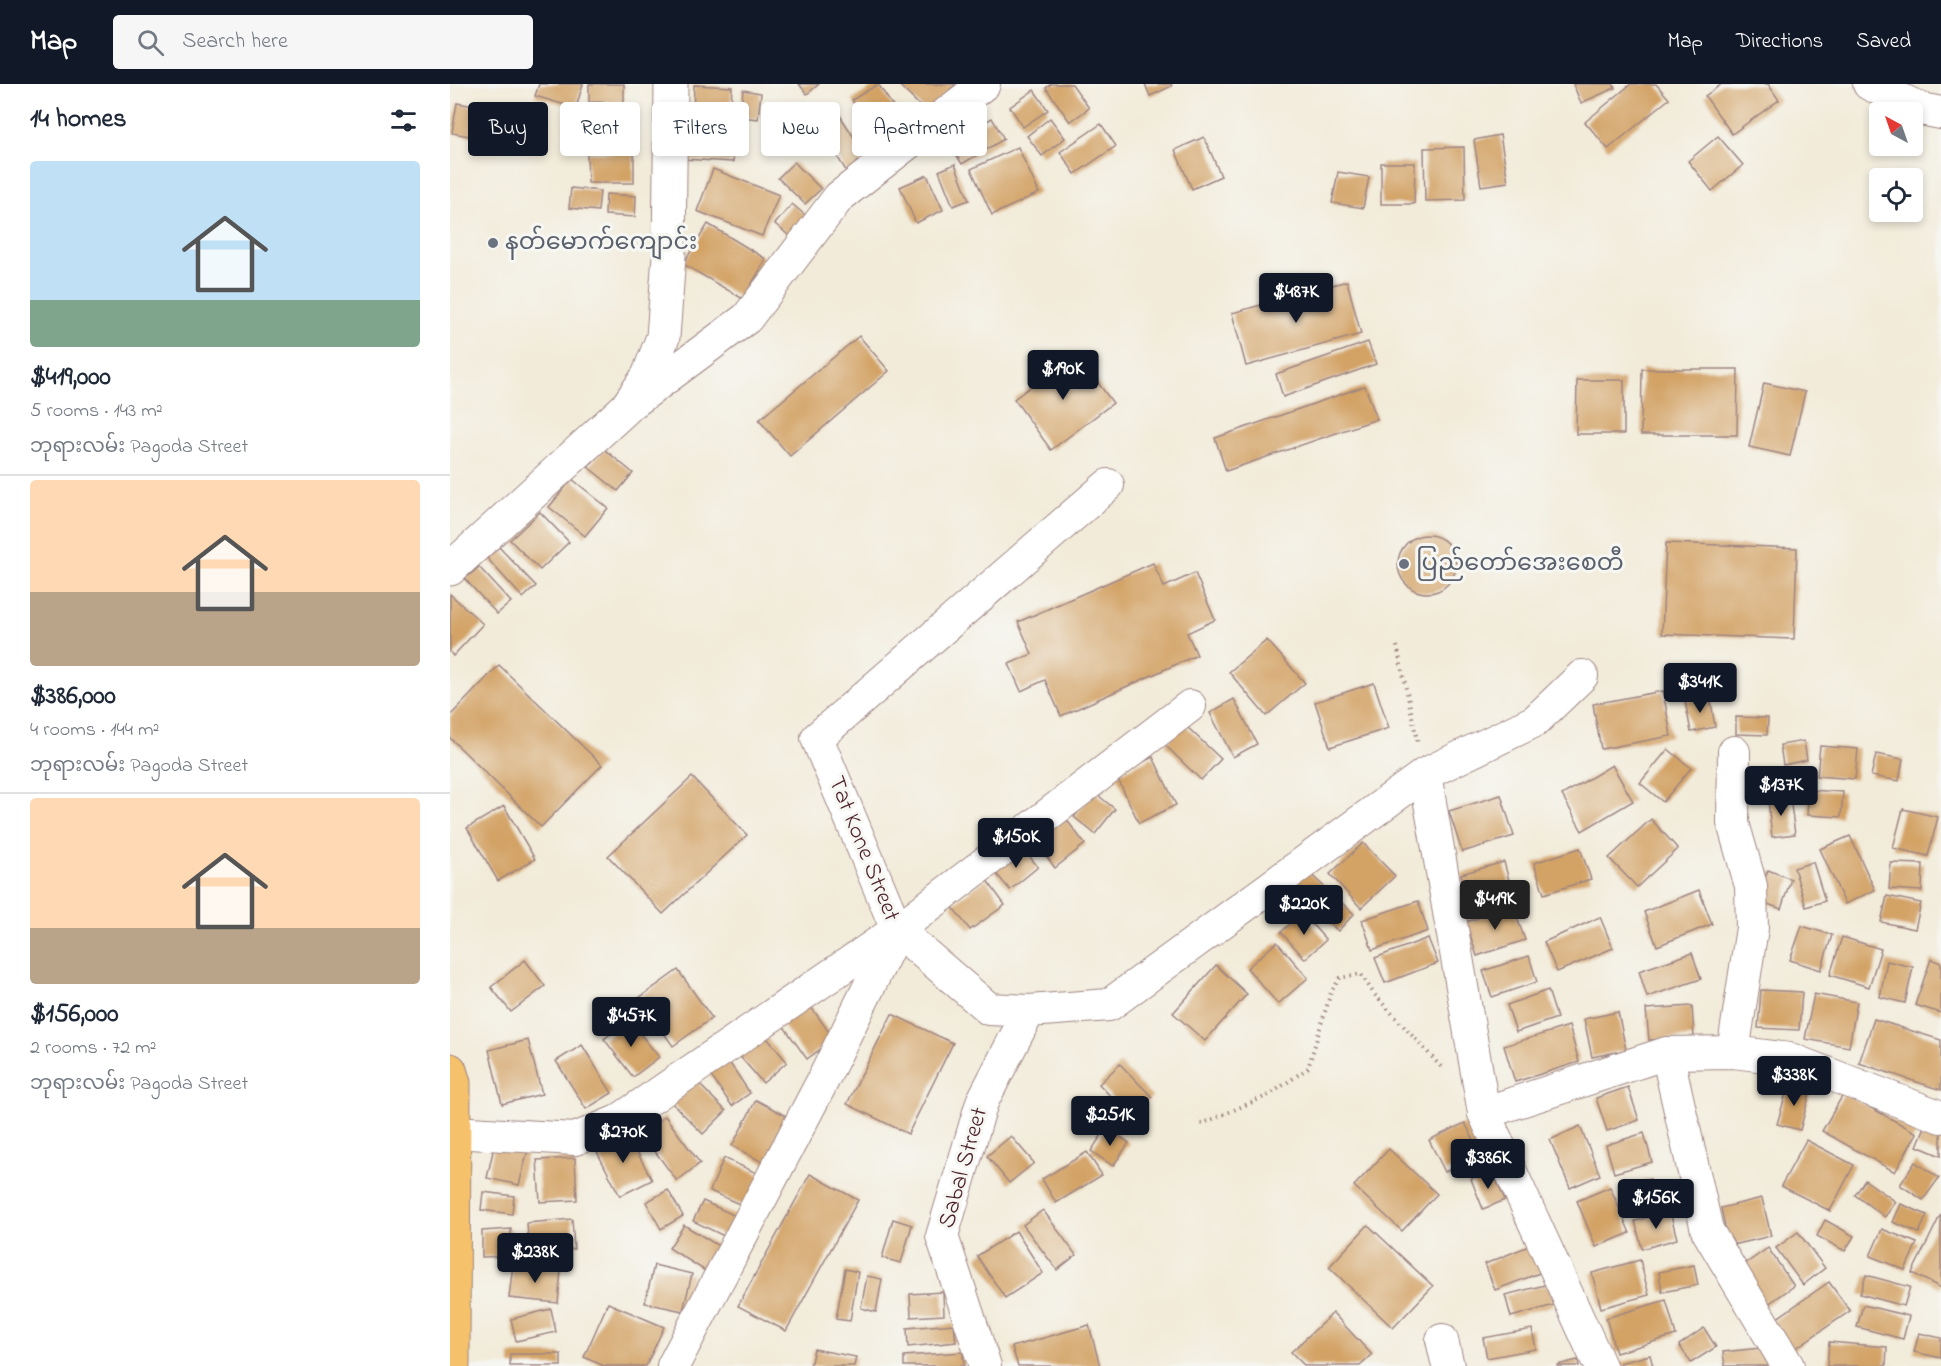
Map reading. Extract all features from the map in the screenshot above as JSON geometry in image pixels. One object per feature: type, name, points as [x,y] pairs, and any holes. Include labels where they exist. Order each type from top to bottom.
[{"type":"highway","points":[[450,1070],[454,1083],[453,1366]]},
{"type":"street","points":[[626,408],[648,376],[663,337],[669,256],[671,84]]},
{"type":"street","points":[[450,569],[626,408],[747,318],[839,197],[984,84]]},
{"type":"street","points":[[1869,84],[1930,102]]},
{"type":"street","name":"Tat Kone Street","points":[[673,1366],[820,1086],[897,930],[817,738],[1108,485]]},
{"type":"street","points":[[897,930],[989,1009],[1029,1011],[1109,1005],[1425,774],[1535,721],[1582,676]]},
{"type":"street","points":[[453,1132],[575,1139],[618,1120],[897,930],[1190,706]]},
{"type":"street","points":[[1733,1052],[1752,928],[1751,886],[1733,822],[1734,752]]},
{"type":"street","points":[[1425,774],[1484,1113],[1600,1366]]},
{"type":"street","name":"Sabal Street","points":[[985,1366],[942,1236],[982,1102],[1029,1011]]},
{"type":"street","points":[[1484,1113],[1668,1053],[1733,1052],[1790,1059],[1941,1117]]},
{"type":"street","points":[[1668,1053],[1707,1230],[1788,1366]]},
{"type":"path","points":[[1397,646],[1425,774]]},
{"type":"path","points":[[1201,1124],[1269,1095],[1308,1068],[1331,992],[1340,978],[1361,974],[1374,994],[1445,1071]]},
{"type":"building","points":[[539,84],[583,84],[578,102],[560,103],[535,96]]},
{"type":"building","points":[[589,84],[624,84],[624,102],[589,102]]},
{"type":"building","points":[[799,84],[819,84],[807,94]]},
{"type":"building","points":[[878,84],[890,102],[853,102],[852,100]]},
{"type":"building","points":[[898,84],[955,85],[938,102],[916,102]]},
{"type":"building","points":[[1051,84],[1072,84],[1089,108],[1070,122],[1046,88]]},
{"type":"building","points":[[1145,84],[1171,84],[1172,86],[1150,96]]},
{"type":"building","points":[[1573,84],[1613,84],[1615,88],[1581,103]]},
{"type":"building","points":[[1631,84],[1656,84],[1669,99],[1608,149],[1585,122]]},
{"type":"building","points":[[1722,84],[1768,84],[1779,100],[1732,134],[1705,96]]},
{"type":"building","points":[[694,85],[732,87],[731,102],[694,102]]},
{"type":"building","points":[[743,90],[761,93],[758,119],[749,118],[749,102],[742,102]]},
{"type":"building","points":[[1034,90],[1048,110],[1023,127],[1010,107]]},
{"type":"building","points":[[457,103],[468,105],[468,136],[452,133]]},
{"type":"building","points":[[840,115],[852,134],[852,156],[866,156],[869,161],[848,174],[837,156],[840,156]]},
{"type":"building","points":[[992,118],[1004,139],[987,149],[987,121]]},
{"type":"building","points":[[1050,118],[1065,138],[1042,156],[1027,136]]},
{"type":"building","points":[[1101,124],[1116,146],[1075,174],[1060,152]]},
{"type":"building","points":[[1500,135],[1508,182],[1481,186],[1474,140]]},
{"type":"building","points":[[1718,136],[1743,165],[1712,191],[1688,161]]},
{"type":"building","points":[[1204,137],[1221,176],[1192,189],[1175,150]]},
{"type":"building","points":[[1018,147],[1039,193],[992,215],[971,169]]},
{"type":"building","points":[[1464,147],[1465,200],[1425,201],[1424,148]]},
{"type":"building","points":[[587,156],[634,156],[634,183],[588,183]]},
{"type":"building","points":[[683,156],[734,156],[733,162],[683,159]]},
{"type":"building","points":[[957,156],[975,156],[962,164]]},
{"type":"building","points":[[794,162],[821,189],[805,204],[778,178]]},
{"type":"building","points":[[1381,163],[1415,163],[1414,204],[1381,204]]},
{"type":"building","points":[[955,164],[969,200],[953,206],[939,171]]},
{"type":"building","points":[[713,169],[779,195],[762,236],[697,211]]},
{"type":"building","points":[[1338,172],[1369,177],[1363,208],[1332,203]]},
{"type":"building","points":[[927,175],[943,210],[916,223],[900,187]]},
{"type":"building","points":[[571,188],[600,191],[598,211],[569,208]]},
{"type":"building","points":[[606,194],[636,196],[635,217],[605,215]]},
{"type":"building","points":[[792,204],[811,220],[793,239],[775,224]]},
{"type":"building","points":[[708,224],[766,259],[743,299],[683,264]]},
{"type":"building","points":[[1347,281],[1361,334],[1246,366],[1232,313]]},
{"type":"building","points":[[859,336],[889,371],[790,456],[759,420]]},
{"type":"building","points":[[1368,342],[1376,364],[1283,397],[1276,374]]},
{"type":"building","points":[[1076,353],[1113,403],[1051,450],[1014,399]]},
{"type":"building","points":[[1642,369],[1738,369],[1737,435],[1641,435]]},
{"type":"building","points":[[1577,380],[1624,380],[1624,434],[1576,434]]},
{"type":"building","points":[[1764,383],[1805,392],[1790,456],[1749,447]]},
{"type":"building","points":[[1365,386],[1377,419],[1226,471],[1215,438]]},
{"type":"building","points":[[604,449],[633,473],[618,491],[588,467]]},
{"type":"building","points":[[572,479],[608,508],[585,536],[549,507]]},
{"type":"building","points":[[540,512],[569,542],[540,570],[510,540]]},
{"type":"building","points":[[1427,535],[1438,537],[1448,543],[1454,553],[1456,564],[1454,575],[1448,585],[1438,591],[1427,593],[1416,591],[1406,585],[1400,575],[1398,564],[1400,553],[1406,543],[1416,537]]},
{"type":"building","points":[[1666,543],[1797,548],[1794,639],[1662,634]]},
{"type":"building","points":[[499,547],[536,586],[523,598],[487,558]]},
{"type":"building","points":[[1153,563],[1164,587],[1195,573],[1215,620],[1187,633],[1197,655],[1061,716],[1045,680],[1021,691],[1009,664],[1032,654],[1018,622]]},
{"type":"building","points":[[479,567],[511,602],[497,614],[465,579]]},
{"type":"building","points":[[450,594],[483,624],[453,656],[450,652]]},
{"type":"building","points":[[1267,640],[1305,683],[1266,716],[1229,672]]},
{"type":"building","points":[[499,665],[602,765],[541,827],[450,738],[450,716]]},
{"type":"building","points":[[1374,683],[1389,728],[1330,747],[1315,702]]},
{"type":"building","points":[[1663,691],[1671,736],[1601,749],[1593,704]]},
{"type":"building","points":[[1710,696],[1715,727],[1691,732],[1685,701]]},
{"type":"building","points":[[1234,699],[1257,744],[1233,757],[1210,713]]},
{"type":"building","points":[[1736,717],[1768,718],[1767,735],[1736,734]]},
{"type":"building","points":[[1184,724],[1221,759],[1201,780],[1165,745]]},
{"type":"building","points":[[1804,741],[1807,760],[1783,765],[1780,745]]},
{"type":"building","points":[[1820,746],[1858,749],[1855,779],[1817,776]]},
{"type":"building","points":[[1668,749],[1691,768],[1663,802],[1640,783]]},
{"type":"building","points":[[1876,754],[1903,759],[1899,781],[1871,776]]},
{"type":"building","points":[[1153,757],[1176,805],[1139,823],[1116,775]]},
{"type":"building","points":[[1612,765],[1633,801],[1582,831],[1562,795]]},
{"type":"building","points":[[692,777],[747,835],[663,914],[608,856]]},
{"type":"building","points":[[1809,790],[1843,792],[1841,817],[1807,815]]},
{"type":"building","points":[[1094,792],[1115,809],[1095,834],[1074,817]]},
{"type":"building","points":[[1501,795],[1514,836],[1462,852],[1449,811]]},
{"type":"building","points":[[1790,798],[1795,834],[1772,837],[1768,800]]},
{"type":"building","points":[[504,806],[535,859],[498,881],[467,828]]},
{"type":"building","points":[[1903,809],[1938,817],[1928,856],[1893,848]]},
{"type":"building","points":[[1063,815],[1085,844],[1055,868],[1033,838]]},
{"type":"building","points":[[1651,819],[1678,849],[1637,887],[1609,858]]},
{"type":"building","points":[[1850,836],[1875,890],[1845,904],[1820,849]]},
{"type":"building","points":[[1363,843],[1395,876],[1361,908],[1330,874]]},
{"type":"building","points":[[1022,847],[1038,867],[1010,890],[994,871]]},
{"type":"building","points":[[1580,848],[1591,879],[1544,894],[1534,863]]},
{"type":"building","points":[[1504,862],[1513,895],[1470,907],[1461,874]]},
{"type":"building","points":[[1813,862],[1825,901],[1806,907],[1794,868]]},
{"type":"building","points":[[1891,863],[1923,864],[1922,891],[1889,889]]},
{"type":"building","points":[[1306,870],[1354,914],[1338,931],[1290,887]]},
{"type":"building","points":[[1768,870],[1791,879],[1781,909],[1757,900]]},
{"type":"building","points":[[986,879],[1005,905],[970,930],[951,905]]},
{"type":"building","points":[[1699,890],[1712,924],[1657,946],[1644,912]]},
{"type":"building","points":[[1887,896],[1921,903],[1915,929],[1881,922]]},
{"type":"building","points":[[1418,901],[1428,931],[1372,950],[1362,920]]},
{"type":"building","points":[[1513,906],[1525,940],[1477,956],[1466,922]]},
{"type":"building","points":[[1302,913],[1326,940],[1305,959],[1281,932]]},
{"type":"building","points":[[1600,917],[1613,948],[1557,972],[1544,942]]},
{"type":"building","points":[[1802,926],[1832,935],[1821,970],[1790,960]]},
{"type":"building","points":[[1842,937],[1881,949],[1869,987],[1830,975]]},
{"type":"building","points":[[1428,938],[1438,963],[1385,983],[1375,958]]},
{"type":"building","points":[[1277,942],[1308,978],[1278,1004],[1247,968]]},
{"type":"building","points":[[1692,953],[1701,979],[1647,997],[1639,971]]},
{"type":"building","points":[[1529,956],[1537,982],[1492,997],[1483,971]]},
{"type":"building","points":[[1931,959],[1941,963],[1941,1013],[1915,1005]]},
{"type":"building","points":[[525,960],[545,986],[511,1012],[491,987]]},
{"type":"building","points":[[1887,961],[1913,967],[1905,1003],[1880,997]]},
{"type":"building","points":[[1216,965],[1247,994],[1205,1041],[1173,1013]]},
{"type":"building","points":[[678,970],[712,1018],[673,1046],[639,998]]},
{"type":"building","points":[[1548,990],[1557,1018],[1516,1032],[1507,1005]]},
{"type":"building","points":[[1761,990],[1802,992],[1799,1030],[1758,1028]]},
{"type":"building","points":[[1814,994],[1857,1002],[1849,1047],[1805,1039]]},
{"type":"building","points":[[809,1004],[834,1039],[807,1059],[782,1024]]},
{"type":"building","points":[[1692,1006],[1694,1037],[1649,1040],[1646,1009]]},
{"type":"building","points":[[1618,1012],[1626,1050],[1592,1057],[1584,1019]]},
{"type":"building","points":[[892,1014],[953,1043],[908,1134],[847,1104]]},
{"type":"building","points":[[1874,1019],[1941,1040],[1941,1090],[1859,1063]]},
{"type":"building","points":[[629,1020],[659,1057],[633,1077],[604,1039]]},
{"type":"building","points":[[1569,1026],[1579,1062],[1515,1082],[1504,1046]]},
{"type":"building","points":[[762,1032],[787,1062],[763,1083],[737,1053]]},
{"type":"building","points":[[528,1040],[542,1094],[502,1104],[489,1050]]},
{"type":"building","points":[[582,1045],[612,1093],[586,1109],[556,1061]]},
{"type":"building","points":[[727,1059],[750,1093],[732,1106],[708,1072]]},
{"type":"building","points":[[1120,1064],[1152,1097],[1130,1117],[1099,1084]]},
{"type":"building","points":[[693,1078],[726,1111],[703,1134],[670,1101]]},
{"type":"building","points":[[1789,1083],[1811,1089],[1800,1130],[1777,1124]]},
{"type":"building","points":[[1628,1087],[1639,1120],[1607,1131],[1596,1098]]},
{"type":"building","points":[[1844,1093],[1917,1133],[1895,1172],[1822,1131]]},
{"type":"building","points":[[756,1100],[792,1119],[768,1165],[732,1146]]},
{"type":"building","points":[[665,1116],[700,1163],[677,1181],[642,1134]]},
{"type":"building","points":[[1927,1122],[1941,1128],[1941,1156],[1917,1146]]},
{"type":"building","points":[[1465,1123],[1481,1154],[1445,1172],[1429,1140]]},
{"type":"building","points":[[1580,1126],[1600,1175],[1570,1188],[1550,1140]]},
{"type":"building","points":[[1107,1127],[1129,1143],[1113,1166],[1091,1151]]},
{"type":"building","points":[[626,1131],[652,1180],[620,1196],[595,1148]]},
{"type":"building","points":[[1644,1133],[1652,1162],[1614,1173],[1606,1145]]},
{"type":"building","points":[[1011,1136],[1034,1163],[1009,1183],[987,1156]]},
{"type":"building","points":[[1806,1140],[1854,1165],[1830,1211],[1781,1186]]},
{"type":"building","points":[[495,1142],[528,1150],[519,1185],[487,1178]]},
{"type":"building","points":[[1389,1149],[1437,1194],[1402,1231],[1354,1186]]},
{"type":"building","points":[[1087,1152],[1102,1175],[1056,1203],[1042,1179]]},
{"type":"building","points":[[575,1158],[577,1200],[540,1202],[537,1160]]},
{"type":"building","points":[[724,1158],[761,1175],[746,1207],[710,1191]]},
{"type":"building","points":[[1915,1162],[1939,1178],[1923,1200],[1900,1185]]},
{"type":"building","points":[[1492,1170],[1505,1200],[1483,1209],[1471,1179]]},
{"type":"building","points":[[810,1174],[858,1200],[786,1331],[738,1306]]},
{"type":"building","points":[[1650,1179],[1657,1204],[1631,1211],[1624,1186]]},
{"type":"building","points":[[1865,1180],[1896,1202],[1885,1217],[1855,1195]]},
{"type":"building","points":[[1610,1187],[1630,1233],[1596,1247],[1577,1201]]},
{"type":"building","points":[[668,1190],[683,1216],[661,1229],[646,1202]]},
{"type":"building","points":[[483,1192],[514,1196],[512,1214],[481,1210]]},
{"type":"building","points":[[1762,1198],[1771,1236],[1729,1246],[1721,1208]]},
{"type":"building","points":[[703,1201],[738,1217],[728,1238],[693,1221]]},
{"type":"building","points":[[1901,1204],[1927,1215],[1919,1233],[1893,1222]]},
{"type":"building","points":[[1043,1210],[1076,1255],[1057,1270],[1023,1225]]},
{"type":"building","points":[[1670,1211],[1677,1239],[1642,1249],[1635,1221]]},
{"type":"building","points":[[1941,1214],[1941,1288],[1912,1273]]},
{"type":"building","points":[[572,1219],[574,1249],[529,1252],[527,1223]]},
{"type":"building","points":[[893,1219],[912,1225],[901,1263],[882,1258]]},
{"type":"building","points":[[1825,1220],[1854,1236],[1845,1251],[1817,1236]]},
{"type":"building","points":[[684,1225],[722,1248],[707,1272],[669,1248]]},
{"type":"building","points":[[1368,1225],[1433,1286],[1393,1328],[1329,1267]]},
{"type":"building","points":[[511,1229],[511,1256],[482,1257],[482,1231]]},
{"type":"building","points":[[1882,1229],[1917,1243],[1905,1270],[1870,1256]]},
{"type":"building","points":[[1016,1231],[1043,1273],[1005,1298],[977,1256]]},
{"type":"building","points":[[1798,1232],[1825,1268],[1803,1285],[1776,1248]]},
{"type":"building","points":[[1531,1245],[1542,1272],[1495,1290],[1485,1264]]},
{"type":"building","points":[[1768,1248],[1794,1286],[1764,1307],[1738,1269]]},
{"type":"building","points":[[1640,1260],[1649,1295],[1601,1308],[1592,1273]]},
{"type":"building","points":[[513,1264],[561,1270],[558,1303],[509,1298]]},
{"type":"building","points":[[654,1265],[692,1274],[683,1311],[645,1303]]},
{"type":"building","points":[[1694,1265],[1698,1285],[1662,1292],[1659,1272]]},
{"type":"building","points":[[845,1269],[858,1272],[850,1321],[836,1319]]},
{"type":"building","points":[[1866,1275],[1910,1287],[1904,1306],[1860,1294]]},
{"type":"building","points":[[867,1276],[882,1279],[876,1312],[861,1308]]},
{"type":"building","points":[[1829,1282],[1850,1311],[1793,1350],[1773,1321]]},
{"type":"building","points":[[1549,1284],[1554,1305],[1511,1317],[1505,1295]]},
{"type":"building","points":[[943,1292],[944,1315],[911,1317],[910,1294]]},
{"type":"building","points":[[1666,1300],[1676,1335],[1616,1353],[1606,1318]]},
{"type":"building","points":[[608,1303],[664,1327],[646,1366],[604,1366],[584,1357]]},
{"type":"building","points":[[1863,1305],[1909,1316],[1903,1339],[1857,1327]]},
{"type":"building","points":[[551,1309],[556,1332],[516,1341],[511,1319]]},
{"type":"building","points":[[1333,1313],[1372,1355],[1360,1366],[1305,1366],[1291,1352]]},
{"type":"building","points":[[954,1324],[956,1342],[908,1347],[907,1328]]},
{"type":"building","points":[[1089,1325],[1100,1366],[1018,1366],[1012,1347]]},
{"type":"building","points":[[1704,1328],[1716,1347],[1691,1363],[1679,1345]]},
{"type":"building","points":[[1532,1329],[1536,1349],[1487,1358],[1483,1338]]},
{"type":"building","points":[[1919,1333],[1941,1338],[1941,1358],[1914,1352]]},
{"type":"building","points":[[1829,1342],[1887,1347],[1886,1366],[1827,1366]]},
{"type":"building","points":[[1770,1347],[1772,1366],[1725,1366],[1723,1352]]},
{"type":"building","points":[[814,1349],[856,1357],[854,1366],[810,1366]]},
{"type":"building","points":[[963,1352],[964,1366],[904,1366],[904,1356]]},
{"type":"building","points":[[510,1354],[561,1354],[561,1366],[510,1366]]},
{"type":"building","points":[[1650,1355],[1653,1366],[1621,1366],[1620,1363]]},
{"type":"building","points":[[1578,1360],[1579,1366],[1557,1366],[1557,1365]]},
{"type":"place","name":"နတ်မောက်ကျောင်း","points":[[493,243]]},
{"type":"place","name":"ပြည်တော်အေးစေတီ","points":[[1404,564]]}]
